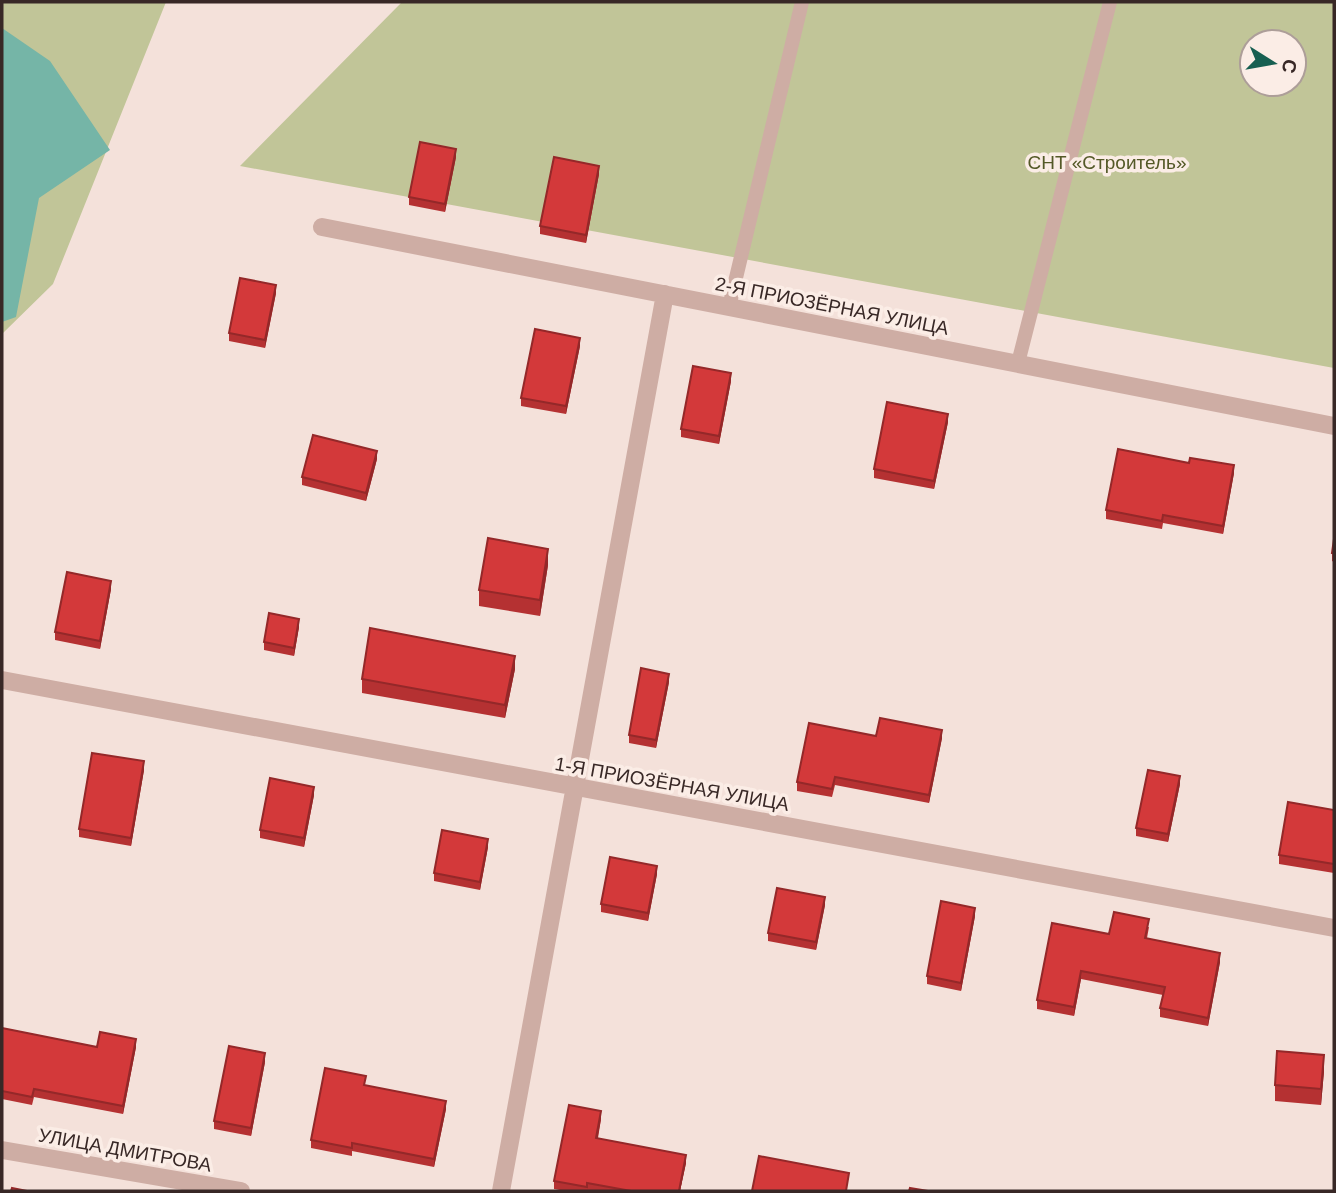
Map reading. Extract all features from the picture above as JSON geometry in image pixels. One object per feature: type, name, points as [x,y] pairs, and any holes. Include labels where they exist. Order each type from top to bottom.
[{"type":"street","name":"2-Я ПРИОЗЁРНАЯ УЛИЦА","points":[[322,227],[1334,426]]},
{"type":"street","points":[[501,1191],[665,295]]},
{"type":"street","name":"1-Я ПРИОЗЁРНАЯ УЛИЦА","points":[[2,680],[1334,928]]},
{"type":"street","name":"УЛИЦА ДМИТРОВА","points":[[2,1150],[241,1191]]},
{"type":"lane","points":[[729,307],[802,2]]},
{"type":"lane","points":[[1018,363],[1110,2]]},
{"type":"green space","points":[[2,2],[166,2],[53,284],[2,334]]},
{"type":"green space","name":"СНТ «Строитель»","points":[[402,2],[1334,2],[1334,368],[240,166]]},
{"type":"water","points":[[2,28],[50,61],[110,150],[39,198],[16,317],[2,322]]},
{"type":"building","points":[[420,142],[456,149],[445,204],[409,197]]},
{"type":"building","points":[[554,157],[599,166],[586,235],[540,226]]},
{"type":"building","points":[[240,278],[276,285],[265,340],[229,333]]},
{"type":"building","points":[[535,329],[580,338],[566,406],[521,398]]},
{"type":"building","points":[[693,366],[731,373],[719,436],[681,429]]},
{"type":"building","points":[[887,402],[948,414],[934,481],[874,469]]},
{"type":"building","points":[[313,435],[377,451],[366,493],[302,477]]},
{"type":"building","points":[[1118,449],[1189,463],[1190,458],[1234,465],[1223,526],[1163,515],[1162,521],[1106,510]]},
{"type":"building","points":[[488,538],[548,549],[540,600],[479,590]]},
{"type":"building","points":[[67,572],[111,581],[100,641],[55,632]]},
{"type":"building","points":[[269,613],[299,619],[294,648],[264,642]]},
{"type":"building","points":[[370,628],[515,656],[505,705],[362,679]]},
{"type":"building","points":[[641,668],[669,674],[656,740],[629,735]]},
{"type":"building","points":[[880,718],[942,730],[929,795],[835,777],[832,789],[797,782],[809,723],[876,736]]},
{"type":"building","points":[[92,753],[144,761],[131,838],[79,829]]},
{"type":"building","points":[[1148,770],[1180,776],[1168,834],[1136,828]]},
{"type":"building","points":[[270,778],[314,787],[304,838],[260,830]]},
{"type":"building","points":[[1288,802],[1334,810],[1334,864],[1279,855]]},
{"type":"building","points":[[442,830],[488,839],[480,882],[434,873]]},
{"type":"building","points":[[610,857],[657,866],[648,913],[601,904]]},
{"type":"building","points":[[777,888],[825,897],[816,942],[768,933]]},
{"type":"building","points":[[941,901],[975,908],[961,983],[927,976]]},
{"type":"building","points":[[1114,912],[1149,919],[1145,938],[1220,953],[1208,1018],[1160,1008],[1165,987],[1081,971],[1074,1007],[1037,1000],[1052,923],[1109,934]]},
{"type":"building","points":[[2,1028],[97,1047],[100,1032],[136,1039],[123,1106],[34,1089],[32,1097],[2,1091]]},
{"type":"building","points":[[229,1046],[265,1053],[251,1128],[214,1121]]},
{"type":"building","points":[[1277,1051],[1324,1055],[1321,1089],[1275,1085]]},
{"type":"building","points":[[325,1068],[366,1076],[364,1085],[446,1101],[434,1159],[352,1143],[352,1148],[311,1140]]},
{"type":"building","points":[[569,1105],[601,1111],[596,1138],[686,1155],[679,1191],[631,1191],[587,1183],[587,1187],[554,1181]]},
{"type":"building","points":[[759,1156],[849,1173],[846,1191],[752,1191]]}]
